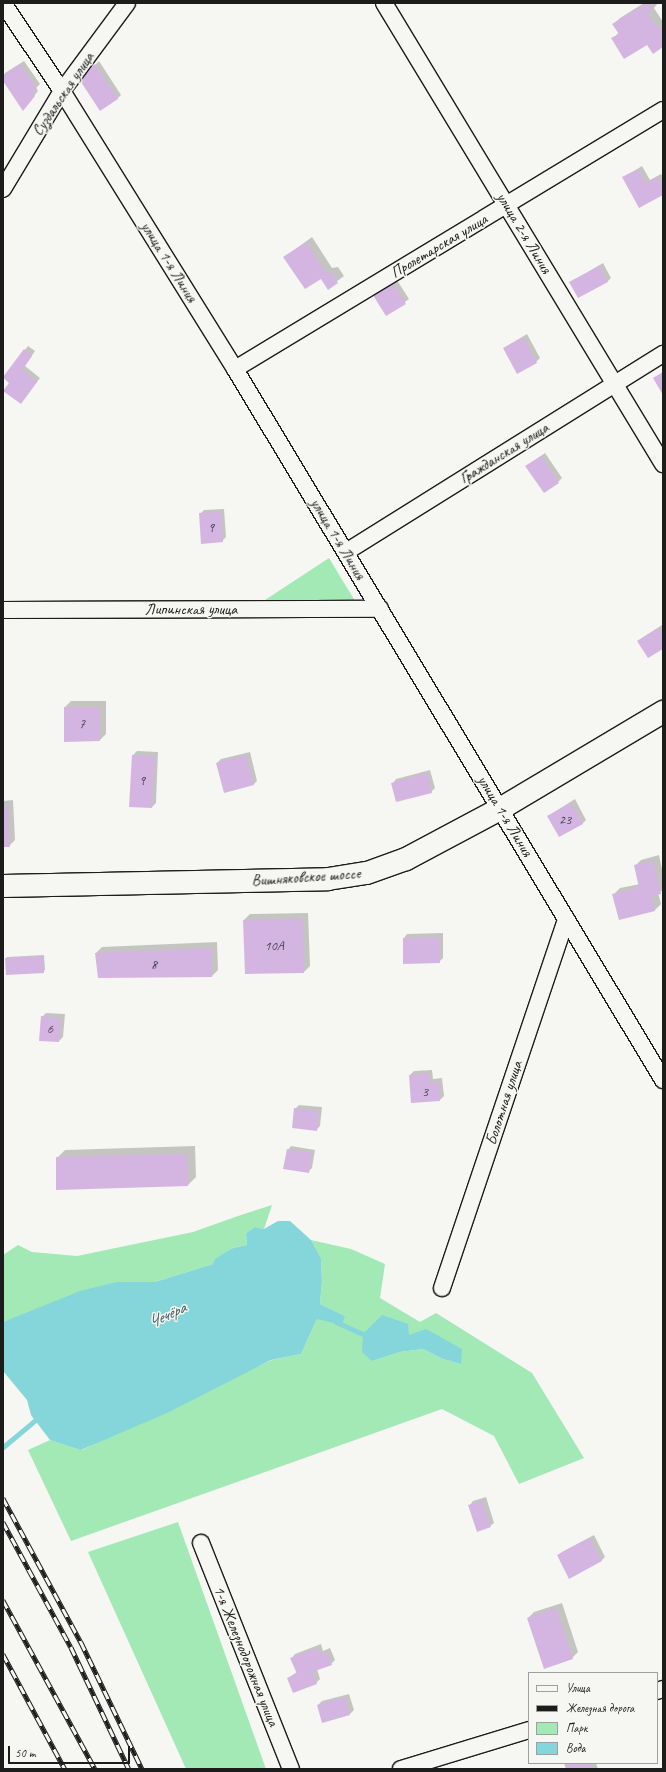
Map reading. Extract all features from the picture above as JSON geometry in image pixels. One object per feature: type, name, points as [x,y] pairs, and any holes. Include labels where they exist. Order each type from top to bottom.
[{"type":"street","name":"улица 1-я Линия","points":[[3,3],[62,91],[235,369],[663,1080]]},
{"type":"street","name":"Суздальская улица","points":[[3,189],[62,91],[127,3]]},
{"type":"street","name":"улица 2-я Линия","points":[[384,3],[663,464]]},
{"type":"street","name":"Пролетарская улица","points":[[235,369],[663,110]]},
{"type":"street","name":"Гражданская улица","points":[[346,552],[663,354]]},
{"type":"street","name":"Липинская улица","points":[[3,610],[380,610]]},
{"type":"street","name":"Вишняковское шоссе","points":[[3,886],[328,879],[350,877],[367,873],[406,859],[500,809],[663,712]]},
{"type":"street","name":"Болотная улица","points":[[442,1288],[566,918]]},
{"type":"street","name":"1-я Железнодорожная улица","points":[[201,1543],[291,1769]]},
{"type":"street","points":[[401,1769],[528,1730]]},
{"type":"green space","points":[[329,558],[355,601],[265,600]]},
{"type":"green space","points":[[272,1205],[264,1229],[255,1227],[246,1233],[247,1245],[233,1248],[213,1264],[155,1282],[117,1282],[3,1322],[3,1255],[18,1245],[32,1252],[77,1256],[193,1232]]},
{"type":"green space","points":[[311,1240],[351,1249],[385,1264],[380,1298],[420,1322],[436,1313],[532,1373],[584,1458],[519,1484],[494,1436],[442,1409],[71,1541],[28,1450],[50,1440],[82,1450],[272,1360],[301,1354],[317,1319],[345,1316],[320,1304],[322,1281],[321,1258]],"holes":[[[409,1335],[461,1364],[443,1359],[423,1349],[400,1352],[372,1361]]]},
{"type":"green space","points":[[178,1522],[266,1769],[186,1769],[88,1552]]},
{"type":"water","points":[[278,1221],[290,1221],[311,1240],[321,1258],[322,1281],[320,1304],[345,1316],[342,1325],[317,1319],[301,1354],[271,1360],[167,1413],[81,1450],[50,1440],[31,1415],[27,1400],[3,1371],[3,1322],[80,1291],[117,1282],[155,1282],[213,1264],[215,1259],[233,1248],[247,1245],[246,1233],[255,1227],[264,1229]]},
{"type":"water","points":[[382,1315],[408,1324],[409,1335],[426,1329],[462,1349],[461,1364],[443,1359],[423,1349],[400,1352],[372,1361],[362,1352],[363,1334]]},
{"type":"building","points":[[646,3],[649,3],[653,10],[647,13],[658,29],[663,26],[663,47],[653,54],[647,45],[624,59],[611,38],[619,34],[612,24]]},
{"type":"building","points":[[20,64],[37,89],[32,92],[35,96],[23,111],[3,81],[3,75]]},
{"type":"building","points":[[95,64],[118,99],[100,111],[79,79]]},
{"type":"building","points":[[638,169],[646,183],[657,177],[663,188],[663,195],[639,208],[622,177]]},
{"type":"building","points":[[306,242],[326,273],[331,272],[338,283],[328,290],[321,279],[305,289],[283,257]]},
{"type":"building","points":[[599,266],[608,282],[578,298],[569,282]]},
{"type":"building","points":[[391,280],[406,304],[386,316],[371,292]]},
{"type":"building","points":[[523,337],[537,363],[517,374],[503,348]]},
{"type":"building","points":[[24,349],[32,356],[22,370],[37,382],[21,404],[3,391],[9,383],[3,377]]},
{"type":"building","points":[[663,372],[663,395],[653,378]]},
{"type":"building","points":[[541,456],[559,483],[544,493],[525,466]]},
{"type":"building","points":[[221,512],[223,542],[201,544],[199,513]]},
{"type":"building","points":[[658,628],[663,636],[663,649],[648,658],[637,641]]},
{"type":"building","points":[[64,707],[100,707],[100,741],[64,742]]},
{"type":"building","points":[[132,755],[155,756],[152,808],[129,807]]},
{"type":"building","points":[[246,755],[254,785],[224,793],[216,763]]},
{"type":"building","points":[[427,773],[432,793],[396,802],[391,783]]},
{"type":"building","points":[[571,803],[583,824],[559,837],[547,816]]},
{"type":"building","points":[[3,806],[8,806],[10,847],[3,847]]},
{"type":"building","points":[[653,861],[661,894],[652,896],[655,911],[619,920],[612,894],[639,888],[634,865]]},
{"type":"building","points":[[303,918],[304,973],[245,974],[243,920]]},
{"type":"building","points":[[439,937],[440,963],[403,964],[403,938]]},
{"type":"building","points":[[212,948],[212,977],[98,978],[95,953]]},
{"type":"building","points":[[43,956],[44,973],[6,975],[5,958]]},
{"type":"building","points":[[41,1016],[61,1018],[59,1042],[39,1041]]},
{"type":"building","points":[[429,1073],[430,1082],[439,1082],[440,1101],[411,1103],[409,1075]]},
{"type":"building","points":[[294,1108],[319,1111],[317,1131],[292,1128]]},
{"type":"building","points":[[287,1149],[312,1153],[309,1173],[283,1169]]},
{"type":"building","points":[[187,1154],[188,1186],[56,1190],[56,1157]]},
{"type":"building","points":[[482,1501],[491,1527],[477,1532],[468,1505]]},
{"type":"building","points":[[589,1538],[602,1561],[569,1579],[557,1555]]},
{"type":"building","points":[[556,1608],[573,1659],[544,1669],[527,1618]]},
{"type":"building","points":[[317,1648],[319,1654],[326,1651],[332,1665],[312,1672],[317,1684],[293,1693],[287,1678],[297,1674],[290,1658]]},
{"type":"building","points":[[345,1697],[350,1715],[322,1723],[317,1705]]},
{"type":"building","points":[[564,1764],[591,1764],[593,1769],[566,1769]]},
{"type":"waterway","name":"Чечёра","points":[[336,1322],[363,1334]]},
{"type":"waterway","name":"Чечёра","points":[[3,1447],[39,1417]]},
{"type":"railway","points":[[3,1498],[81,1642],[142,1769]]},
{"type":"railway","points":[[3,1522],[71,1647],[129,1769]]},
{"type":"railway","points":[[3,1600],[95,1769]]},
{"type":"railway","points":[[3,1654],[65,1769]]}]
